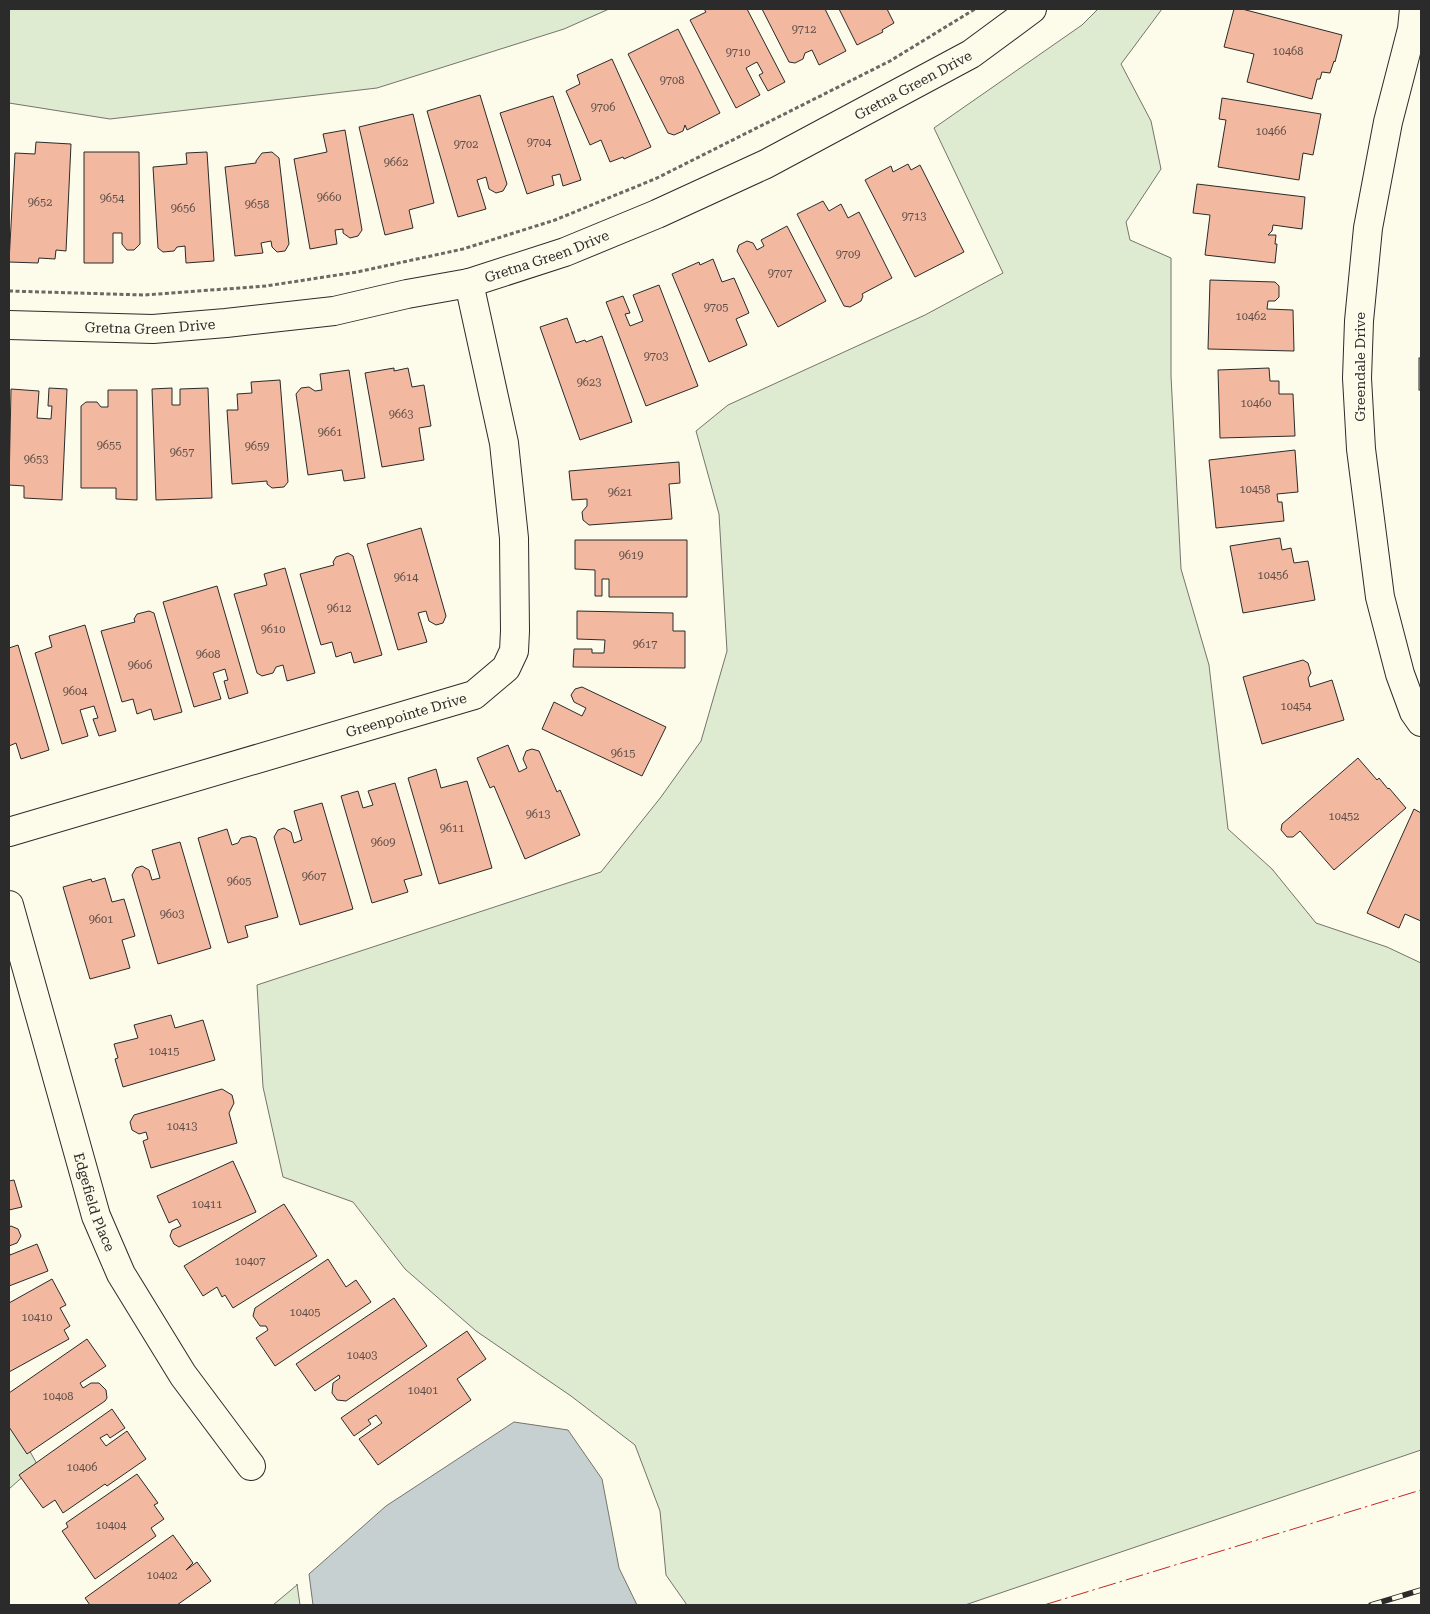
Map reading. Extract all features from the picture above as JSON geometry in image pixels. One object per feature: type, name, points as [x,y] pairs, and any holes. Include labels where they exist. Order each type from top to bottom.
[{"type":"street","name":"Gretna Green Drive","points":[[9,324],[153,328],[226,324],[334,311],[406,294],[469,283],[565,252],[657,214],[766,164],[971,54],[1032,9]]},
{"type":"street","name":"Greendale Drive","points":[[1414,9],[1412,29],[1388,122],[1368,228],[1359,320],[1357,378],[1361,449],[1380,598],[1400,674],[1414,712],[1421,722]]},
{"type":"street","name":"Greenpointe Drive","points":[[9,832],[474,695],[506,668],[514,651],[514,538],[504,443],[469,283]]},
{"type":"street","name":"Edgefield Place","points":[[9,905],[96,1216],[121,1274],[178,1366],[251,1466]]},
{"type":"path","points":[[9,291],[144,296],[266,286],[357,272],[463,249],[555,220],[658,178],[890,61],[975,9]]},
{"type":"green space","points":[[9,9],[609,9],[564,29],[377,88],[110,119],[9,103]]},
{"type":"green space","points":[[1098,9],[1162,9],[1121,64],[1151,121],[1161,169],[1126,222],[1130,240],[1171,258],[1171,376],[1181,569],[1209,665],[1228,829],[1272,869],[1316,923],[1387,947],[1421,963],[1421,1450],[965,1605],[687,1605],[666,1575],[660,1511],[635,1445],[571,1396],[476,1331],[405,1269],[353,1202],[283,1177],[263,1087],[257,985],[601,872],[661,797],[701,741],[727,651],[719,514],[696,431],[728,405],[925,315],[1003,273],[934,128],[1082,25]]},
{"type":"green space","points":[[9,1414],[37,1464],[9,1489]]},
{"type":"green space","points":[[297,1585],[300,1605],[273,1605]]},
{"type":"shaded area","points":[[514,1422],[568,1430],[602,1479],[619,1568],[637,1605],[313,1605],[309,1574],[386,1506]]},
{"type":"building","points":[[704,9],[747,9],[785,82],[768,91],[759,75],[763,73],[757,62],[753,64],[746,68],[760,95],[736,108],[690,20],[706,12]]},
{"type":"building","points":[[762,9],[825,9],[846,51],[819,65],[812,50],[805,53],[803,59],[795,63],[789,62]]},
{"type":"building","points":[[839,9],[887,9],[894,23],[882,30],[883,32],[857,45]]},
{"type":"building","points":[[1234,9],[1242,9],[1342,35],[1330,73],[1322,72],[1320,79],[1317,79],[1312,99],[1247,82],[1254,54],[1224,47]]},
{"type":"building","points":[[678,29],[720,113],[687,130],[685,125],[683,131],[674,135],[668,133],[628,54]]},
{"type":"building","points":[[612,59],[651,147],[624,159],[623,157],[610,162],[601,140],[590,145],[566,91],[580,84],[577,75]]},
{"type":"building","points":[[480,95],[507,184],[503,191],[496,193],[489,189],[486,177],[477,180],[486,209],[458,217],[427,111]]},
{"type":"building","points":[[553,96],[581,180],[563,186],[560,174],[552,176],[554,185],[527,194],[500,113]]},
{"type":"building","points":[[1222,98],[1321,114],[1313,155],[1303,153],[1299,180],[1218,167],[1226,120],[1219,119]]},
{"type":"building","points":[[413,114],[434,203],[409,210],[413,228],[385,235],[359,127]]},
{"type":"building","points":[[345,130],[362,230],[358,236],[350,238],[343,233],[343,229],[335,230],[337,244],[310,249],[294,159],[327,152],[323,134]]},
{"type":"building","points":[[36,142],[71,144],[66,251],[56,250],[55,259],[39,258],[38,263],[9,262],[15,153],[35,154]]},
{"type":"building","points":[[84,152],[139,152],[140,244],[134,250],[127,250],[122,244],[122,233],[113,233],[113,263],[84,263]]},
{"type":"building","points":[[207,152],[214,261],[186,263],[185,246],[177,247],[174,251],[163,252],[158,248],[153,167],[187,164],[186,153]]},
{"type":"building","points":[[272,152],[279,158],[289,244],[285,251],[277,252],[272,247],[271,241],[261,243],[263,253],[235,256],[225,167],[256,163],[262,153]]},
{"type":"building","points":[[908,164],[911,170],[920,165],[964,252],[915,277],[865,180],[891,166],[893,172]]},
{"type":"building","points":[[1197,184],[1305,197],[1302,229],[1273,225],[1272,231],[1268,235],[1276,235],[1275,263],[1205,255],[1210,215],[1193,213]]},
{"type":"building","points":[[823,201],[829,211],[841,204],[848,218],[859,212],[892,278],[862,294],[861,301],[850,307],[844,306],[797,214]]},
{"type":"building","points":[[787,226],[826,301],[778,327],[737,251],[739,245],[747,241],[753,243],[757,250],[764,246],[761,240]]},
{"type":"building","points":[[713,259],[722,282],[734,278],[749,313],[736,319],[747,345],[709,362],[672,274],[699,262],[700,265]]},
{"type":"building","points":[[1210,280],[1275,282],[1279,286],[1279,297],[1275,301],[1268,301],[1267,309],[1293,310],[1294,351],[1208,349]]},
{"type":"building","points":[[659,285],[698,386],[646,406],[606,302],[623,296],[630,313],[625,314],[630,326],[643,321],[633,295]]},
{"type":"building","points":[[567,318],[576,343],[585,340],[586,342],[602,336],[632,422],[580,440],[540,327]]},
{"type":"building","points":[[1419,358],[1421,358],[1421,390],[1419,390]]},
{"type":"building","points":[[394,368],[394,371],[408,368],[412,387],[424,385],[431,426],[419,428],[424,460],[382,467],[365,373]]},
{"type":"building","points":[[1269,368],[1270,381],[1279,381],[1279,394],[1293,394],[1295,436],[1220,438],[1218,370]]},
{"type":"building","points":[[349,370],[365,478],[344,481],[342,470],[308,475],[296,394],[301,388],[309,387],[315,391],[322,390],[320,374]]},
{"type":"building","points":[[280,380],[288,482],[284,487],[272,488],[267,484],[267,481],[232,484],[227,410],[238,410],[237,394],[252,393],[251,382]]},
{"type":"building","points":[[49,388],[67,389],[62,500],[24,498],[24,486],[9,485],[11,389],[39,391],[37,418],[51,419],[52,406],[48,406]]},
{"type":"building","points":[[172,388],[172,405],[180,405],[180,389],[208,388],[212,498],[156,500],[152,389]]},
{"type":"building","points":[[108,390],[137,390],[137,500],[116,499],[116,488],[81,488],[81,406],[86,402],[97,402],[101,407],[108,407]]},
{"type":"building","points":[[1295,450],[1298,492],[1277,494],[1278,502],[1282,502],[1284,521],[1216,528],[1209,460]]},
{"type":"building","points":[[679,462],[680,483],[669,484],[672,519],[589,525],[583,520],[582,512],[587,506],[587,499],[572,500],[569,471]]},
{"type":"building","points":[[421,528],[446,616],[443,623],[436,625],[429,621],[426,611],[418,613],[427,642],[398,650],[367,544]]},
{"type":"building","points":[[1280,538],[1282,550],[1291,548],[1294,563],[1308,561],[1315,600],[1243,613],[1230,546]]},
{"type":"building","points":[[575,540],[687,540],[687,597],[609,597],[609,579],[602,579],[602,596],[595,596],[595,570],[575,569]]},
{"type":"building","points":[[348,553],[353,556],[382,655],[354,663],[351,652],[336,657],[332,642],[321,645],[300,574],[334,565],[333,562],[336,557]]},
{"type":"building","points":[[285,568],[315,673],[287,681],[283,665],[276,667],[273,673],[262,676],[257,673],[234,594],[267,585],[264,574]]},
{"type":"building","points":[[217,586],[248,693],[229,699],[224,681],[228,680],[225,669],[213,673],[221,699],[194,707],[163,602]]},
{"type":"building","points":[[149,611],[154,613],[182,712],[154,720],[151,709],[137,714],[133,699],[122,702],[101,631],[135,622],[134,619],[137,614]]},
{"type":"building","points":[[577,611],[673,613],[673,631],[685,631],[685,668],[573,667],[574,649],[592,649],[592,653],[604,653],[605,640],[577,639]]},
{"type":"building","points":[[85,625],[116,731],[99,736],[93,719],[98,718],[94,706],[80,710],[88,736],[62,744],[35,653],[52,647],[49,636]]},
{"type":"building","points":[[18,645],[49,750],[21,759],[16,743],[9,746],[9,648]]},
{"type":"building","points":[[1303,660],[1308,663],[1311,673],[1308,678],[1310,687],[1332,680],[1344,720],[1262,744],[1243,677]]},
{"type":"building","points":[[582,687],[666,727],[642,776],[542,729],[554,702],[582,716],[586,708],[574,702],[571,695],[575,689]]},
{"type":"building","points":[[508,745],[519,772],[527,768],[523,759],[526,751],[532,749],[539,751],[557,792],[560,790],[580,835],[525,859],[494,786],[490,788],[477,758]]},
{"type":"building","points":[[1358,758],[1377,780],[1379,778],[1389,788],[1406,808],[1334,870],[1300,831],[1293,837],[1287,837],[1281,830],[1282,824]]},
{"type":"building","points":[[436,769],[441,788],[467,781],[492,868],[439,884],[408,778]]},
{"type":"building","points":[[395,783],[422,875],[404,880],[408,892],[372,903],[341,796],[358,791],[363,808],[373,805],[368,791]]},
{"type":"building","points":[[322,803],[353,909],[300,925],[274,837],[278,830],[284,828],[291,832],[294,843],[302,840],[294,811]]},
{"type":"building","points":[[1414,809],[1421,813],[1421,921],[1405,914],[1399,928],[1367,913]]},
{"type":"building","points":[[227,829],[232,845],[238,843],[241,838],[250,836],[256,838],[278,917],[245,926],[248,937],[228,943],[198,838]]},
{"type":"building","points":[[180,842],[211,948],[158,964],[132,875],[136,868],[142,866],[149,870],[152,880],[160,878],[152,850]]},
{"type":"building","points":[[105,878],[112,902],[124,899],[135,936],[122,940],[130,968],[90,979],[63,887],[91,879],[92,882]]},
{"type":"building","points":[[171,1015],[175,1028],[203,1020],[215,1060],[123,1087],[115,1059],[118,1058],[114,1044],[138,1038],[134,1025]]},
{"type":"building","points":[[222,1089],[232,1095],[234,1103],[229,1113],[237,1143],[151,1168],[143,1141],[148,1139],[146,1132],[139,1134],[132,1130],[130,1122],[134,1115]]},
{"type":"building","points":[[233,1161],[256,1212],[179,1247],[174,1244],[170,1236],[172,1230],[181,1226],[177,1219],[169,1223],[157,1196]]},
{"type":"building","points":[[14,1180],[22,1207],[9,1210],[9,1181]]},
{"type":"building","points":[[284,1204],[317,1256],[233,1308],[225,1295],[222,1297],[217,1287],[203,1296],[184,1266]]},
{"type":"building","points":[[9,1227],[18,1229],[21,1236],[17,1243],[9,1246]]},
{"type":"building","points":[[37,1244],[48,1271],[9,1286],[9,1251],[10,1255]]},
{"type":"building","points":[[328,1259],[346,1287],[356,1280],[371,1302],[275,1366],[256,1338],[268,1330],[266,1326],[260,1326],[253,1316],[255,1308]]},
{"type":"building","points":[[52,1279],[66,1305],[60,1308],[70,1326],[64,1330],[69,1339],[9,1372],[9,1303]]},
{"type":"building","points":[[394,1298],[427,1346],[346,1401],[337,1400],[332,1393],[333,1383],[340,1378],[339,1375],[315,1391],[296,1364]]},
{"type":"building","points":[[467,1331],[486,1359],[457,1379],[471,1400],[378,1465],[359,1439],[382,1423],[376,1415],[368,1420],[371,1424],[354,1436],[341,1418]]},
{"type":"building","points":[[87,1339],[106,1366],[80,1383],[83,1388],[91,1383],[99,1383],[106,1390],[107,1398],[27,1454],[9,1427],[9,1393]]},
{"type":"building","points":[[112,1409],[125,1428],[110,1438],[107,1434],[100,1438],[106,1446],[127,1431],[146,1459],[63,1513],[55,1500],[43,1508],[19,1475]]},
{"type":"building","points":[[137,1474],[158,1503],[154,1505],[164,1519],[151,1528],[156,1536],[95,1579],[62,1531],[68,1527],[66,1523]]},
{"type":"building","points":[[173,1535],[193,1563],[186,1570],[197,1562],[211,1581],[177,1605],[90,1605],[85,1598]]},
{"type":"railway","points":[[1371,1605],[1421,1590]]},
{"type":"power","points":[[1044,1605],[1421,1490]]}]
